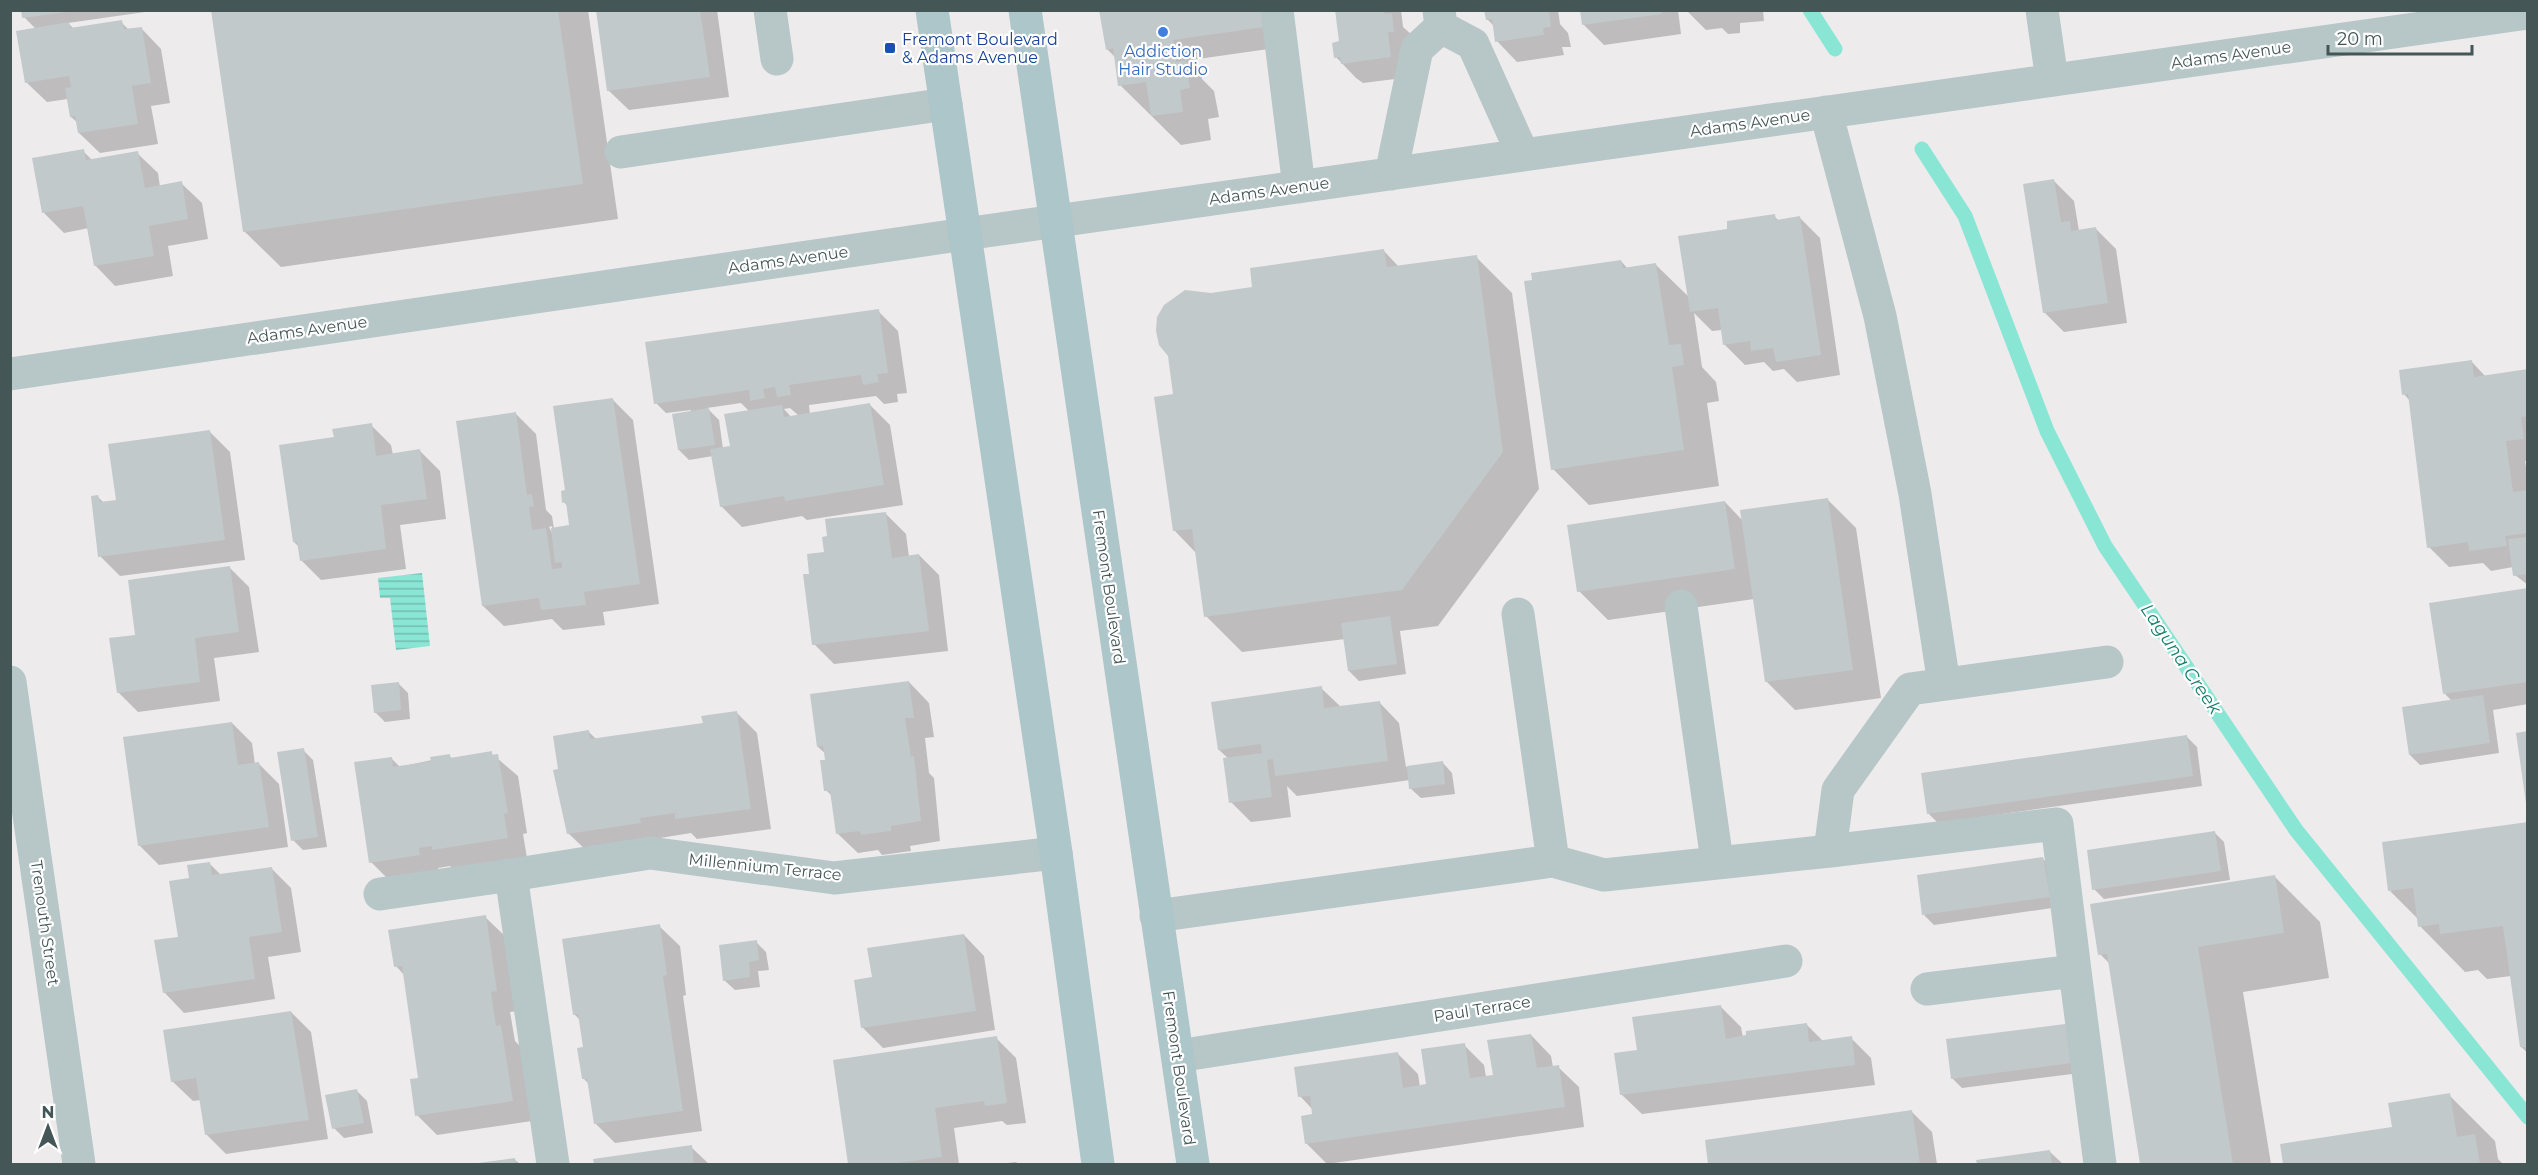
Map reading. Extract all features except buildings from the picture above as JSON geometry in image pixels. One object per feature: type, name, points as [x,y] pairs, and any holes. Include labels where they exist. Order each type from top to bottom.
[{"type":"main road","points":[[932,10],[1056,853],[1098,1164]]},
{"type":"main road","name":"Fremont Boulevard","points":[[1026,10],[1192,1164]]},
{"type":"street","points":[[770,10],[777,59]]},
{"type":"street","points":[[2042,10],[2052,80]]},
{"type":"street","name":"Adams Avenue","points":[[10,374],[965,234],[2528,13]]},
{"type":"street","points":[[1390,174],[1417,49],[1440,19],[1473,44],[1523,155]]},
{"type":"street","points":[[1278,21],[1299,187]]},
{"type":"street","points":[[621,152],[946,105]]},
{"type":"street","points":[[1826,112],[1880,316],[1915,494],[1944,684]]},
{"type":"street","points":[[1681,606],[1717,861]]},
{"type":"street","points":[[1518,614],[1552,861]]},
{"type":"street","points":[[1830,850],[1838,790],[1910,689],[2106,662]]},
{"type":"street","name":"Trenouth Street","points":[[10,682],[79,1164]]},
{"type":"street","points":[[1156,916],[1552,861],[1604,874],[2057,824],[2100,1164]]},
{"type":"street","name":"Millennium Terrace","points":[[380,894],[650,853],[834,878],[1056,853]]},
{"type":"street","points":[[511,874],[553,1164]]},
{"type":"street","name":"Paul Terrace","points":[[1178,1056],[1786,961]]},
{"type":"street","points":[[1927,989],[2075,971]]},
{"type":"shaded area","points":[[422,573],[430,646],[396,650],[390,598],[380,598],[378,578]]},
{"type":"waterway","name":"Laguna Creek","points":[[1810,10],[1835,49]]},
{"type":"waterway","name":"Laguna Creek","points":[[1922,149],[1965,216],[2047,431],[2105,546],[2296,830],[2528,1117]]},
{"type":"place","name":"Addiction Hair Studio","points":[[1163,32]]},
{"type":"place","name":"Fremont Boulevard & Adams Avenue","points":[[890,48]]}]
